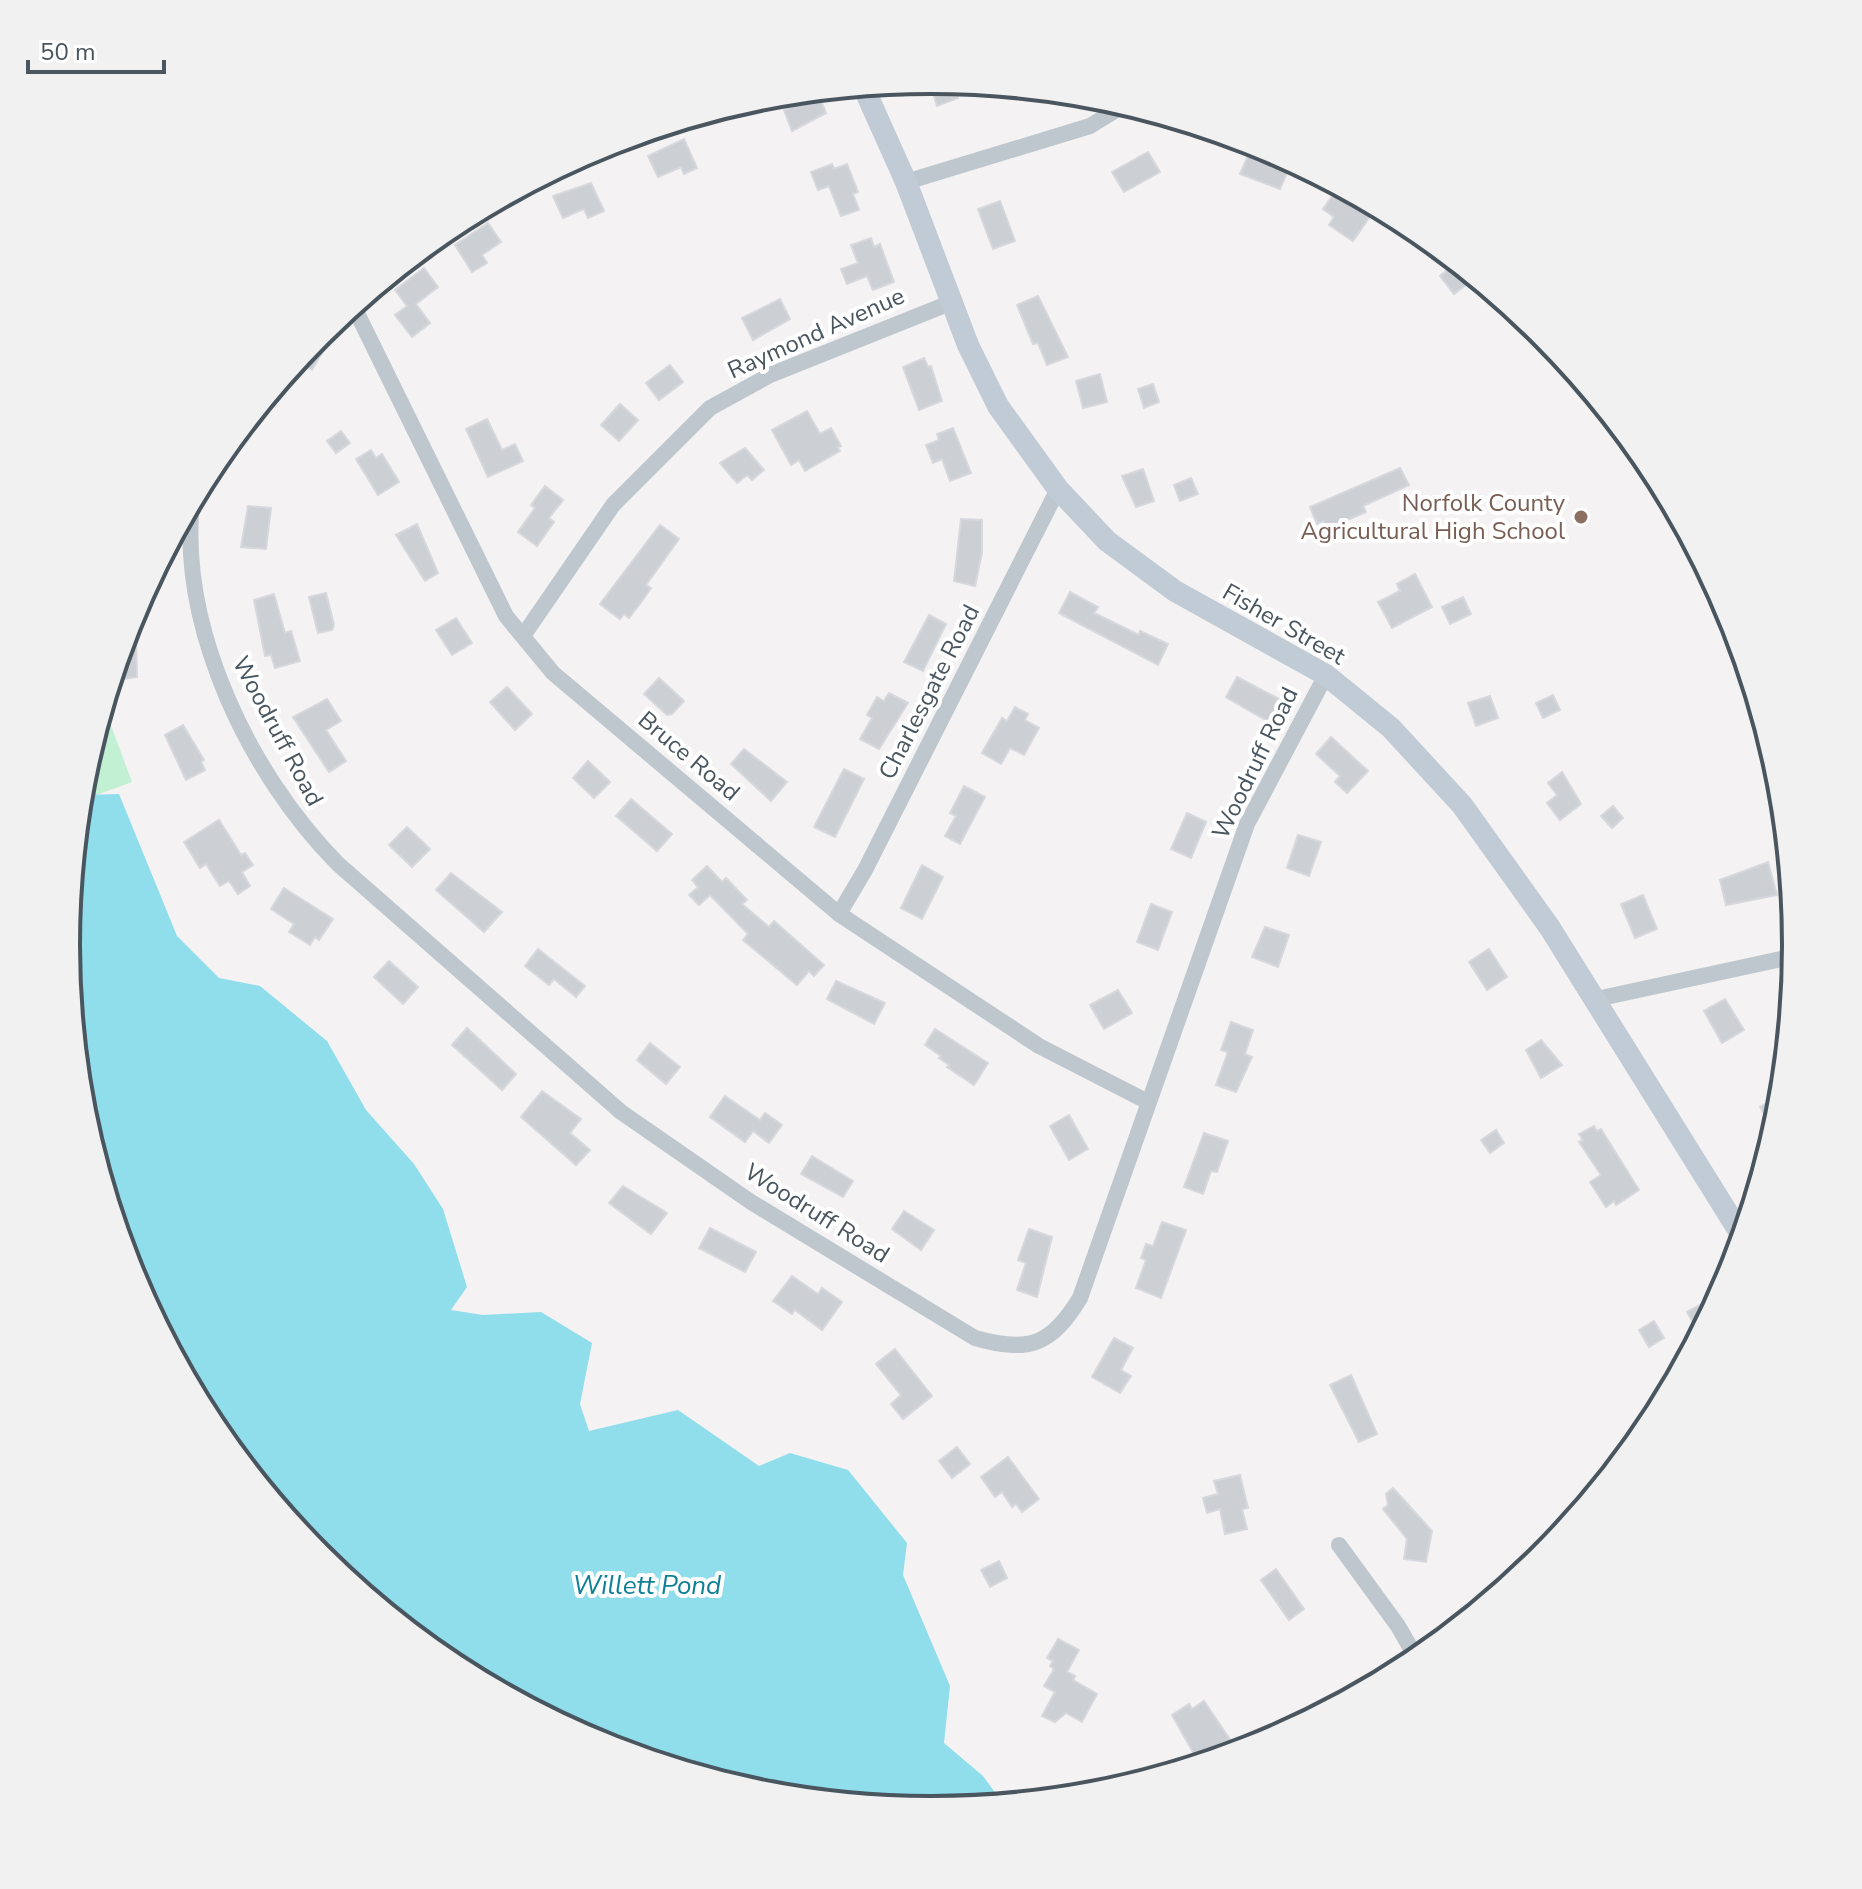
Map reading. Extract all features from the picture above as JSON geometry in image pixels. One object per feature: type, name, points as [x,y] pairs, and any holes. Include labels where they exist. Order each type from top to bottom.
[{"type":"main road","name":"Fisher Street","points":[[867,96],[906,182],[950,303],[998,406],[1058,489],[1107,541],[1175,591],[1326,675],[1391,728],[1462,805],[1550,928],[1592,1000],[1735,1224]]},
{"type":"street","points":[[906,182],[1066,135],[1111,113]]},
{"type":"street","name":"Raymond Avenue","points":[[523,636],[613,505],[710,408],[770,375],[950,303]]},
{"type":"street","name":"Bruce Road","points":[[358,316],[506,616],[553,673],[839,914],[1039,1046],[1148,1102]]},
{"type":"street","name":"Charlesgate Road","points":[[839,914],[865,870],[1058,489]]},
{"type":"street","name":"Woodruff Road","points":[[189,529],[208,648],[236,714],[286,803],[307,833],[338,864],[621,1112],[751,1202],[975,1338],[1002,1345],[1027,1347],[1054,1333],[1080,1298],[1247,824],[1326,675]]},
{"type":"street","points":[[1592,1000],[1781,959]]},
{"type":"street","points":[[1339,1545],[1410,1647]]},
{"type":"green space","points":[[110,722],[132,782],[93,796]]},
{"type":"water","name":"Willett Pond","points":[[119,794],[177,936],[219,978],[260,986],[327,1041],[366,1110],[414,1164],[443,1209],[467,1287],[451,1310],[483,1315],[541,1312],[592,1343],[580,1404],[589,1431],[678,1410],[759,1466],[790,1453],[848,1470],[907,1543],[903,1575],[950,1686],[944,1743],[983,1776],[995,1793],[931,1796],[820,1788],[711,1767],[605,1731],[505,1681],[413,1620],[329,1546],[291,1506],[223,1417],[194,1370],[145,1270],[109,1165],[87,1056],[82,1000],[82,889],[93,795]]},
{"type":"building","points":[[933,94],[957,94],[958,98],[937,106]]},
{"type":"building","points":[[821,101],[826,113],[792,131],[784,110]]},
{"type":"building","points":[[684,139],[697,168],[684,174],[681,167],[658,177],[648,156]]},
{"type":"building","points":[[1148,152],[1160,172],[1124,192],[1112,172]]},
{"type":"building","points":[[1248,155],[1287,172],[1280,189],[1240,174]]},
{"type":"building","points":[[832,164],[834,169],[847,164],[858,192],[853,194],[859,210],[841,216],[829,186],[818,190],[811,172]]},
{"type":"building","points":[[591,183],[604,211],[588,218],[584,209],[563,218],[553,196]]},
{"type":"building","points":[[1333,195],[1370,216],[1353,241],[1329,225],[1334,217],[1323,209]]},
{"type":"building","points":[[1000,201],[1015,241],[993,249],[978,209]]},
{"type":"building","points":[[488,223],[501,242],[482,255],[487,263],[472,272],[455,245]]},
{"type":"building","points":[[871,238],[874,247],[880,244],[894,282],[873,290],[867,276],[847,284],[841,269],[858,263],[851,245]]},
{"type":"building","points":[[424,268],[438,287],[416,304],[430,323],[412,337],[395,315],[407,306],[395,290]]},
{"type":"building","points":[[1449,269],[1467,284],[1454,294],[1440,276]]},
{"type":"building","points":[[1038,296],[1068,357],[1047,365],[1038,343],[1033,344],[1017,305]]},
{"type":"building","points":[[780,299],[790,319],[753,340],[742,318]]},
{"type":"building","points":[[324,349],[324,349],[312,370],[306,367]]},
{"type":"building","points":[[924,358],[928,367],[931,366],[942,401],[919,410],[903,367]]},
{"type":"building","points":[[670,365],[683,382],[659,400],[646,383]]},
{"type":"building","points":[[1100,374],[1107,402],[1083,408],[1076,381]]},
{"type":"building","points":[[1153,384],[1159,402],[1144,408],[1138,389]]},
{"type":"building","points":[[620,404],[638,420],[619,441],[601,425]]},
{"type":"building","points":[[807,411],[820,434],[831,428],[841,446],[837,447],[840,451],[805,471],[799,460],[791,465],[772,430]]},
{"type":"building","points":[[487,419],[502,450],[515,444],[523,461],[488,477],[466,429]]},
{"type":"building","points":[[953,428],[971,473],[950,481],[942,459],[933,463],[926,445],[939,440],[937,434]]},
{"type":"building","points":[[341,431],[350,443],[336,453],[327,441]]},
{"type":"building","points":[[745,448],[764,470],[752,480],[747,475],[737,483],[720,463]]},
{"type":"building","points":[[371,450],[376,458],[382,454],[399,482],[378,495],[356,459]]},
{"type":"building","points":[[1400,468],[1409,485],[1363,506],[1366,512],[1327,529],[1323,521],[1317,524],[1310,507]]},
{"type":"building","points":[[1143,469],[1154,501],[1136,507],[1122,476]]},
{"type":"building","points":[[1191,478],[1198,494],[1180,501],[1174,485]]},
{"type":"building","points":[[545,486],[563,500],[549,518],[554,522],[537,546],[518,532],[535,508],[531,505]]},
{"type":"building","points":[[248,506],[271,508],[266,549],[241,547]]},
{"type":"building","points":[[961,519],[982,520],[982,553],[975,586],[954,581]]},
{"type":"building","points":[[417,524],[438,573],[425,581],[396,535]]},
{"type":"building","points":[[660,525],[679,539],[646,585],[651,588],[642,601],[629,618],[624,614],[620,619],[600,604]]},
{"type":"building","points":[[1415,574],[1432,607],[1392,628],[1378,602],[1400,591],[1397,584]]},
{"type":"building","points":[[1070,592],[1098,607],[1094,613],[1139,635],[1140,631],[1168,644],[1158,665],[1059,613]]},
{"type":"building","points":[[326,593],[334,625],[332,630],[318,633],[309,597]]},
{"type":"building","points":[[274,594],[285,633],[291,631],[300,661],[275,668],[271,655],[265,656],[254,600]]},
{"type":"building","points":[[1463,597],[1471,614],[1450,624],[1442,607]]},
{"type":"building","points":[[929,615],[946,624],[923,671],[904,662]]},
{"type":"building","points":[[456,618],[472,643],[452,655],[436,630]]},
{"type":"building","points":[[136,642],[137,677],[123,679]]},
{"type":"building","points":[[1237,677],[1283,701],[1271,723],[1226,697]]},
{"type":"building","points":[[659,678],[684,701],[672,714],[667,715],[644,694]]},
{"type":"building","points":[[507,687],[532,714],[515,730],[490,702]]},
{"type":"building","points":[[889,693],[908,703],[879,749],[860,739],[872,718],[867,715],[877,697],[884,701]]},
{"type":"building","points":[[1553,695],[1560,710],[1543,718],[1536,703]]},
{"type":"building","points":[[1490,696],[1498,718],[1476,726],[1468,703]]},
{"type":"building","points":[[327,699],[341,721],[326,730],[346,761],[329,772],[293,717]]},
{"type":"building","points":[[1015,707],[1028,714],[1025,720],[1039,728],[1024,755],[1010,748],[1001,764],[982,753],[1002,718],[1007,721]]},
{"type":"building","points":[[183,725],[204,760],[201,762],[205,770],[186,780],[165,735]]},
{"type":"building","points":[[1331,737],[1368,771],[1347,793],[1335,782],[1340,776],[1316,754]]},
{"type":"building","points":[[744,749],[787,782],[771,801],[731,764]]},
{"type":"building","points":[[588,761],[610,782],[594,798],[573,778]]},
{"type":"building","points":[[844,769],[864,779],[835,837],[814,827]]},
{"type":"building","points":[[1562,772],[1581,804],[1560,820],[1547,803],[1557,795],[1548,783]]},
{"type":"building","points":[[964,786],[985,797],[960,844],[945,836],[956,816],[950,813]]},
{"type":"building","points":[[631,799],[672,834],[657,851],[616,816]]},
{"type":"building","points":[[1613,806],[1623,818],[1612,828],[1601,816]]},
{"type":"building","points":[[1187,813],[1206,822],[1191,858],[1171,849]]},
{"type":"building","points":[[219,820],[241,855],[245,853],[253,865],[242,872],[250,886],[238,894],[229,881],[220,886],[206,864],[200,868],[184,842]]},
{"type":"building","points":[[407,827],[430,849],[412,867],[389,845]]},
{"type":"building","points":[[1298,835],[1321,842],[1309,876],[1287,868]]},
{"type":"building","points":[[1768,862],[1777,895],[1726,905],[1720,880]]},
{"type":"building","points":[[922,865],[943,877],[922,919],[901,908]]},
{"type":"building","points":[[707,866],[722,882],[726,878],[747,900],[742,904],[769,927],[774,921],[824,965],[814,976],[809,971],[797,985],[743,940],[748,934],[710,895],[699,905],[689,895],[698,887],[692,880]]},
{"type":"building","points":[[451,873],[502,912],[484,932],[436,890]]},
{"type":"building","points":[[284,888],[333,919],[319,940],[315,937],[310,945],[289,932],[294,924],[271,909]]},
{"type":"building","points":[[1643,895],[1657,929],[1635,938],[1621,904]]},
{"type":"building","points":[[1151,904],[1172,912],[1158,950],[1137,942]]},
{"type":"building","points":[[1265,927],[1289,935],[1278,967],[1252,957]]},
{"type":"building","points":[[538,949],[585,986],[576,997],[554,979],[549,985],[525,966]]},
{"type":"building","points":[[1489,949],[1507,977],[1487,990],[1469,962]]},
{"type":"building","points":[[389,961],[418,987],[403,1004],[374,977]]},
{"type":"building","points":[[836,981],[885,1003],[874,1024],[827,999]]},
{"type":"building","points":[[1118,990],[1132,1013],[1104,1029],[1090,1005]]},
{"type":"building","points":[[1725,999],[1744,1030],[1722,1043],[1704,1011]]},
{"type":"building","points":[[1231,1022],[1253,1030],[1245,1054],[1252,1057],[1236,1092],[1216,1085],[1228,1052],[1221,1050]]},
{"type":"building","points":[[467,1028],[516,1074],[502,1090],[452,1045]]},
{"type":"building","points":[[935,1029],[988,1063],[974,1085],[947,1067],[949,1065],[939,1058],[941,1056],[925,1045]]},
{"type":"building","points":[[1541,1040],[1562,1065],[1541,1078],[1526,1050]]},
{"type":"building","points":[[650,1043],[680,1067],[666,1084],[637,1060]]},
{"type":"building","points":[[542,1091],[581,1119],[570,1133],[590,1150],[576,1165],[521,1117]]},
{"type":"building","points":[[725,1096],[760,1120],[765,1113],[782,1125],[769,1143],[753,1131],[745,1142],[710,1117]]},
{"type":"building","points":[[1767,1102],[1765,1115],[1760,1107]]},
{"type":"building","points":[[1069,1115],[1088,1149],[1069,1160],[1050,1126]]},
{"type":"building","points":[[1594,1126],[1597,1131],[1601,1129],[1639,1190],[1616,1205],[1614,1201],[1606,1207],[1590,1182],[1601,1175],[1579,1142],[1583,1140],[1579,1134]]},
{"type":"building","points":[[1496,1130],[1504,1143],[1490,1153],[1481,1140]]},
{"type":"building","points":[[1204,1133],[1228,1141],[1217,1172],[1211,1171],[1203,1194],[1184,1187]]},
{"type":"building","points":[[812,1156],[853,1181],[843,1197],[801,1174]]},
{"type":"building","points":[[623,1186],[667,1213],[651,1234],[609,1203]]},
{"type":"building","points":[[904,1211],[934,1230],[921,1250],[892,1229]]},
{"type":"building","points":[[1162,1222],[1186,1230],[1161,1298],[1136,1288],[1146,1260],[1141,1258],[1146,1244],[1153,1246]]},
{"type":"building","points":[[710,1228],[756,1252],[745,1272],[699,1248]]},
{"type":"building","points":[[1029,1229],[1052,1237],[1037,1297],[1017,1290],[1026,1263],[1018,1260]]},
{"type":"building","points":[[792,1276],[818,1294],[822,1288],[842,1302],[822,1330],[795,1310],[792,1314],[773,1301]]},
{"type":"building","points":[[1702,1304],[1693,1323],[1687,1312]]},
{"type":"building","points":[[1654,1321],[1664,1338],[1649,1347],[1639,1330]]},
{"type":"building","points":[[1114,1338],[1133,1348],[1121,1370],[1131,1376],[1120,1393],[1092,1377]]},
{"type":"building","points":[[895,1349],[932,1396],[903,1419],[891,1404],[901,1395],[876,1364]]},
{"type":"building","points":[[1351,1375],[1377,1434],[1359,1442],[1330,1385]]},
{"type":"building","points":[[957,1447],[970,1464],[952,1478],[939,1461]]},
{"type":"building","points":[[1008,1457],[1039,1499],[1022,1512],[1016,1504],[1012,1507],[1002,1492],[995,1497],[981,1477]]},
{"type":"building","points":[[1240,1475],[1248,1508],[1242,1509],[1247,1529],[1225,1534],[1220,1509],[1207,1513],[1203,1498],[1218,1494],[1214,1481]]},
{"type":"building","points":[[1393,1488],[1432,1531],[1426,1562],[1404,1559],[1407,1539],[1383,1509],[1388,1505],[1386,1494]]},
{"type":"building","points":[[999,1561],[1007,1578],[990,1587],[981,1570]]},
{"type":"building","points":[[1276,1569],[1304,1609],[1289,1620],[1261,1580]]},
{"type":"building","points":[[1058,1639],[1079,1650],[1067,1672],[1075,1676],[1073,1680],[1097,1694],[1082,1722],[1066,1713],[1055,1722],[1042,1716],[1055,1692],[1044,1686],[1054,1669],[1050,1666],[1053,1661],[1047,1658]]},
{"type":"building","points":[[1204,1701],[1231,1741],[1194,1754],[1172,1715],[1189,1704],[1192,1709]]},
{"type":"place","name":"Norfolk County Agricultural High School","points":[[1581,517]]}]
